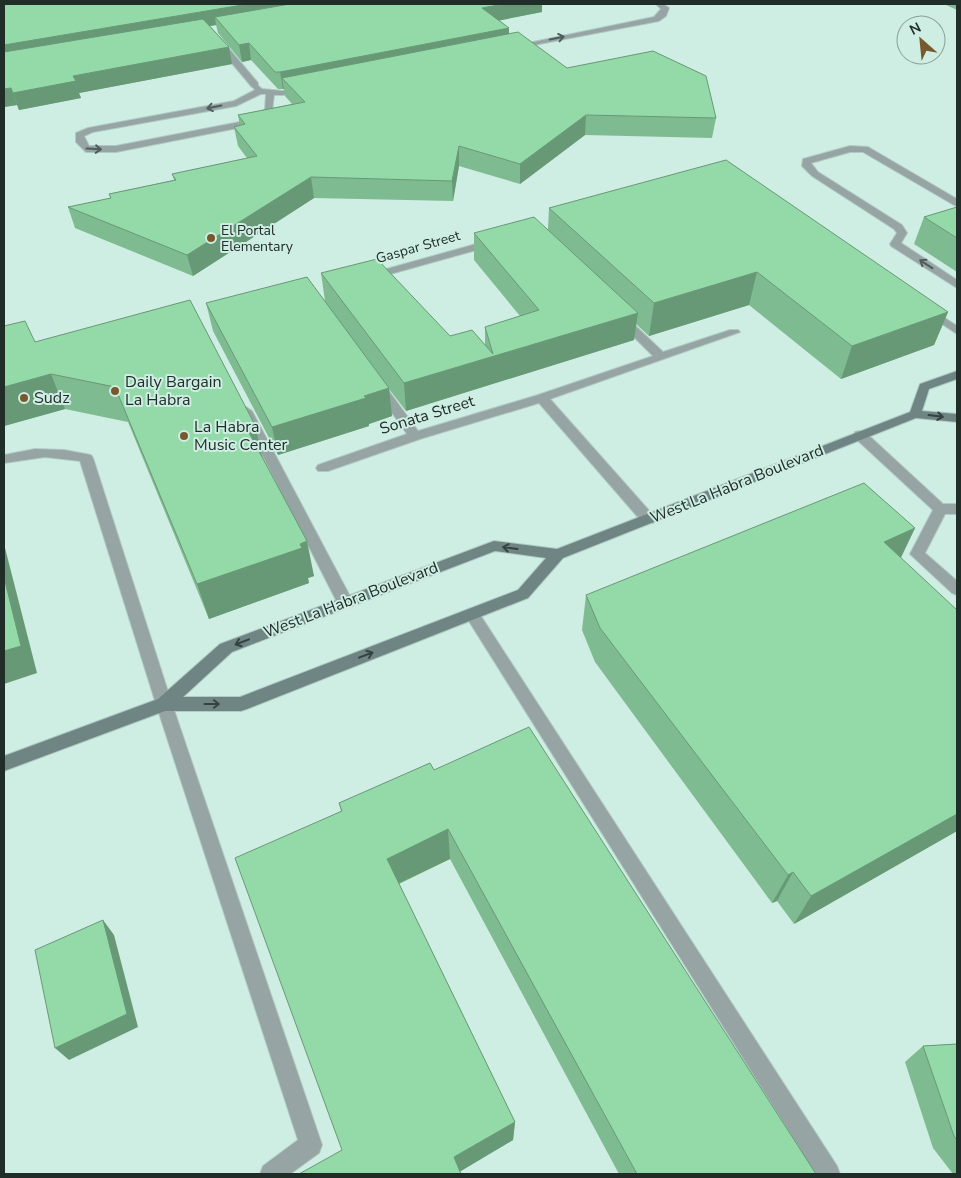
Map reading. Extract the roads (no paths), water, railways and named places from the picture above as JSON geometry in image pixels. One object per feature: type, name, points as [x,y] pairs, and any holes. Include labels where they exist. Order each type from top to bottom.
[{"type":"main road","points":[[915,414],[924,387],[957,375]]},
{"type":"main road","name":"West La Habra Boulevard","points":[[4,764],[164,704],[241,704],[523,594],[558,554],[915,414],[957,418]]},
{"type":"main road","name":"West La Habra Boulevard","points":[[164,704],[226,648],[345,602],[494,546],[558,554]]},
{"type":"street","points":[[503,49],[656,19],[664,14],[665,8],[659,4]]},
{"type":"street","points":[[209,30],[257,88],[270,93],[312,87]]},
{"type":"street","points":[[257,88],[236,103],[91,130],[80,135],[80,142],[86,149],[116,150],[252,122],[269,110],[270,93]]},
{"type":"street","points":[[957,203],[865,149],[850,149],[806,161],[807,166],[815,174],[898,227],[902,233],[895,244],[957,285]]},
{"type":"street","name":"Gaspar Street","points":[[358,280],[501,240]]},
{"type":"street","points":[[916,302],[957,331]]},
{"type":"street","points":[[613,311],[662,357]]},
{"type":"street","name":"Sonata Street","points":[[323,468],[415,436],[542,398],[734,332]]},
{"type":"street","points":[[375,380],[415,436]]},
{"type":"street","points":[[542,398],[648,519]]},
{"type":"street","points":[[242,402],[345,602]]},
{"type":"street","points":[[860,435],[940,509],[957,510]]},
{"type":"street","points":[[4,459],[17,455],[53,451],[86,458],[164,704],[311,1145],[271,1174]]},
{"type":"street","points":[[940,509],[917,554],[957,589]]},
{"type":"street","points":[[472,614],[830,1174]]},
{"type":"place","name":"El Portal Elementary","points":[[211,238]]},
{"type":"place","name":"Daily Bargain La Habra","points":[[115,391]]},
{"type":"place","name":"Sudz","points":[[24,398]]},
{"type":"place","name":"La Habra Music Center","points":[[184,436]]}]
